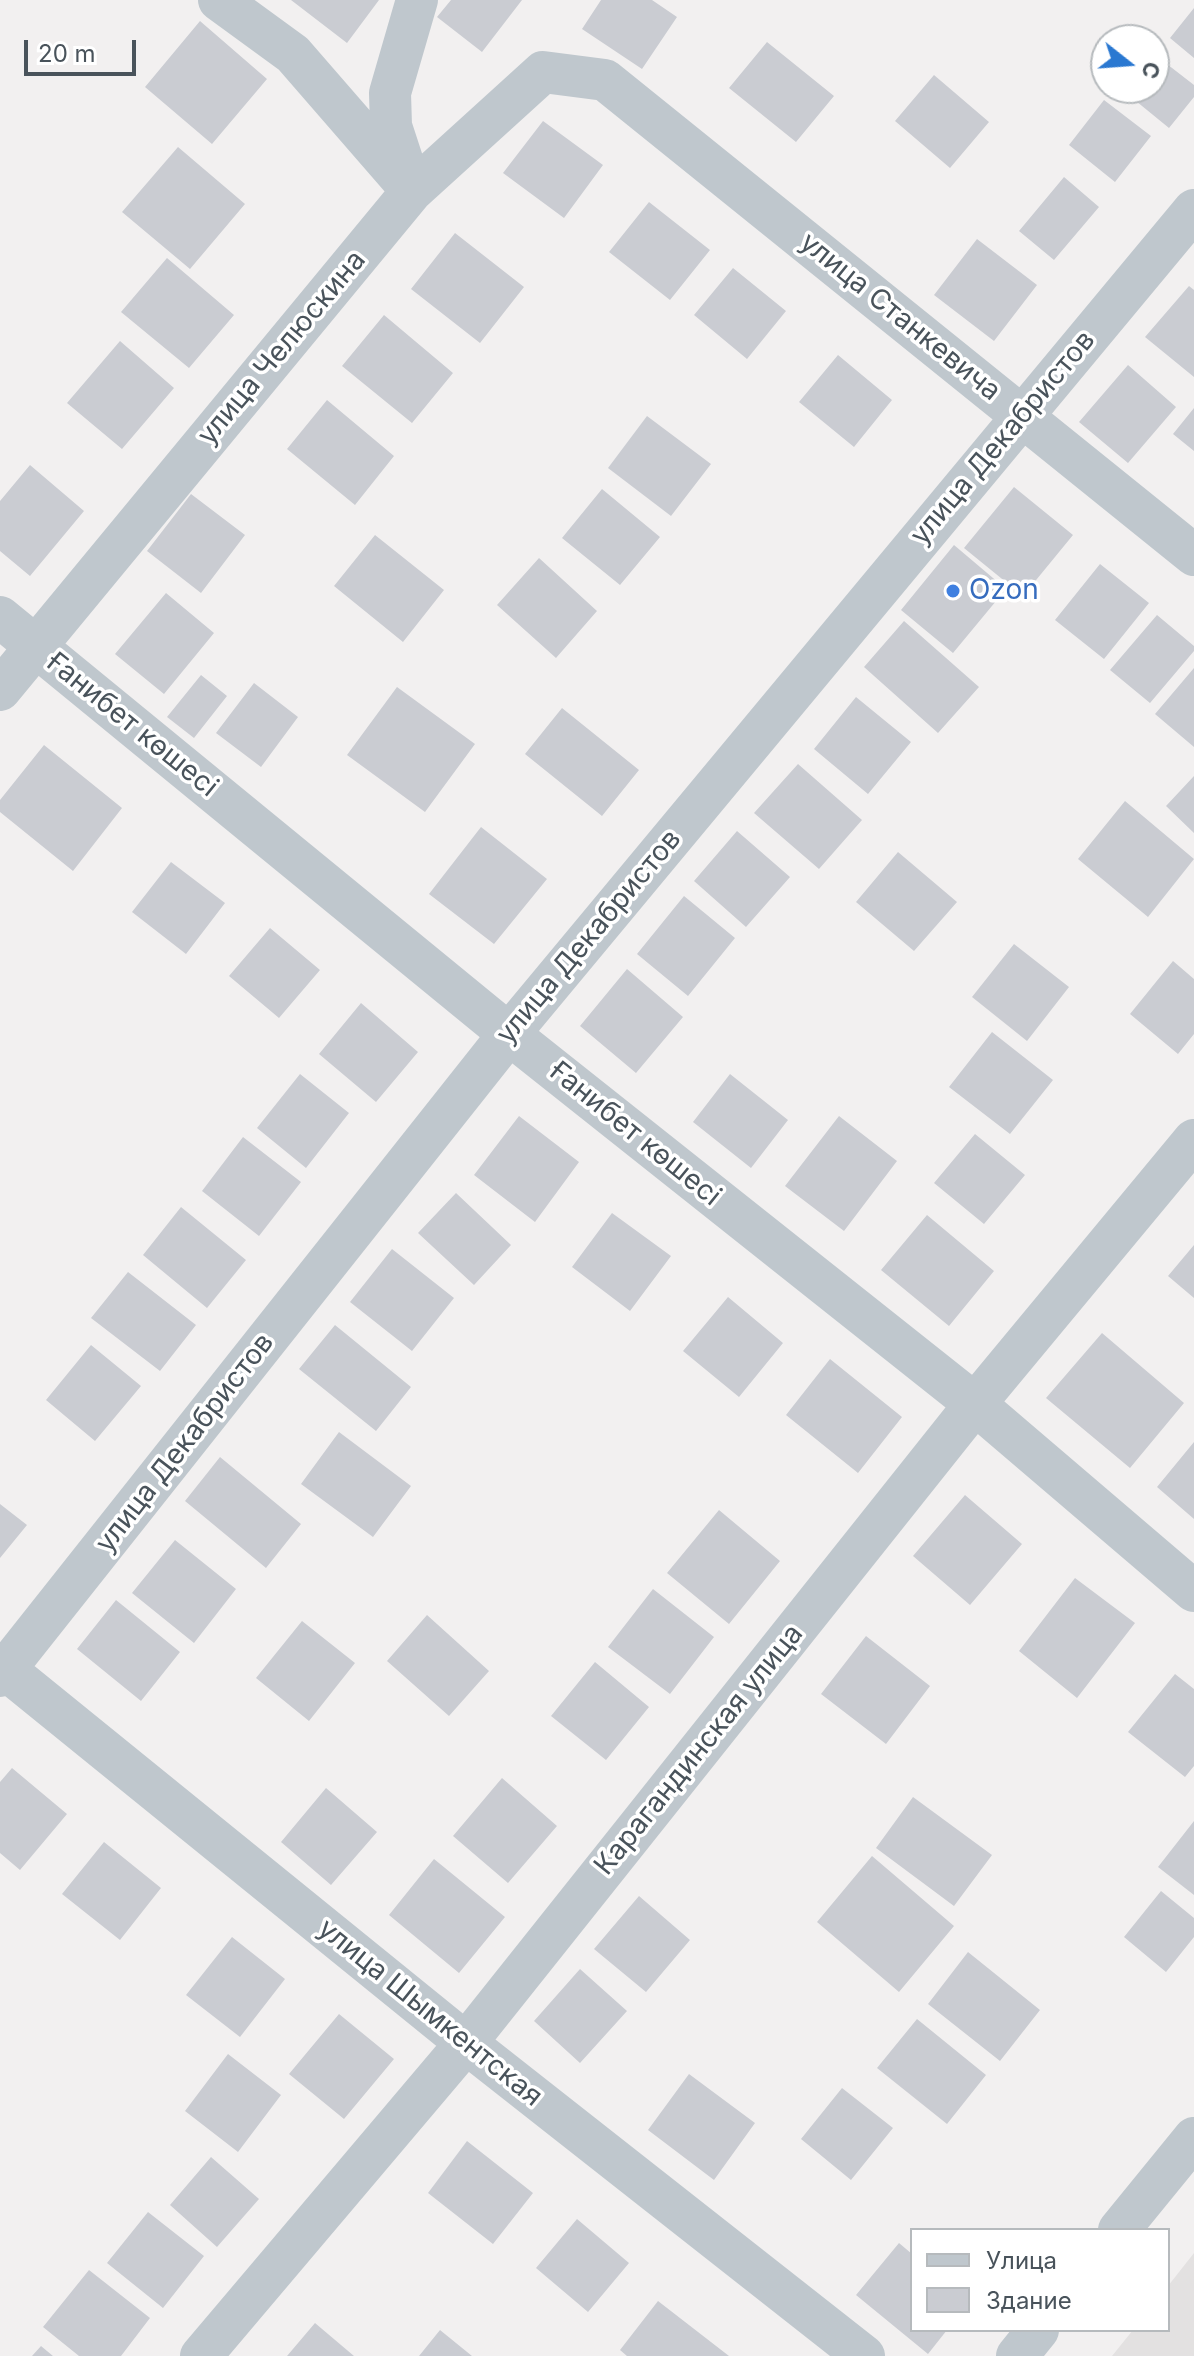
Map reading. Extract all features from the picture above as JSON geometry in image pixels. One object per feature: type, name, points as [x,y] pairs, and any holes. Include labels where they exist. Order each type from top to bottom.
[{"type":"street","points":[[219,0],[293,54],[412,191]]},
{"type":"street","points":[[412,191],[391,126],[390,93],[417,0]]},
{"type":"street","name":"улица Челюскина","points":[[0,690],[412,191],[543,72],[605,80]]},
{"type":"street","name":"улица Станкевича","points":[[605,80],[1194,555]]},
{"type":"street","name":"улица Декабристов","points":[[2,1670],[509,1034],[1194,210]]},
{"type":"street","name":"Ғанибет көшесі","points":[[0,617],[509,1034],[975,1404],[1194,1591]]},
{"type":"street","name":"Карагандинская улица","points":[[201,2356],[466,2043],[975,1404],[1194,1140]]},
{"type":"street","name":"улица Шымкентская","points":[[2,1670],[466,2043],[864,2356]]},
{"type":"street","points":[[1121,2228],[1194,2138]]},
{"type":"street","points":[[1017,2356],[1036,2332]]},
{"type":"shaded area","points":[[1194,2253],[1194,2356],[1112,2356],[1131,2332],[1170,2332],[1170,2283]]},
{"type":"building","points":[[291,0],[379,0],[347,43]]},
{"type":"building","points":[[451,0],[522,0],[482,52],[437,17]]},
{"type":"building","points":[[601,0],[652,0],[677,17],[642,69],[582,29]]},
{"type":"building","points":[[1194,8],[1194,58],[1170,38]]},
{"type":"building","points":[[200,21],[267,79],[212,144],[145,87]]},
{"type":"building","points":[[767,42],[834,96],[796,142],[729,88]]},
{"type":"building","points":[[1170,66],[1194,85],[1194,97],[1169,128],[1140,104],[1170,104]]},
{"type":"building","points":[[934,75],[989,122],[950,168],[895,121]]},
{"type":"building","points":[[1101,104],[1109,104],[1151,136],[1115,182],[1069,145]]},
{"type":"building","points":[[543,121],[603,165],[564,218],[503,173]]},
{"type":"building","points":[[178,147],[245,204],[190,269],[122,212]]},
{"type":"building","points":[[1064,177],[1099,207],[1054,260],[1019,231]]},
{"type":"building","points":[[649,202],[710,250],[670,300],[609,252]]},
{"type":"building","points":[[455,233],[524,287],[480,343],[411,289]]},
{"type":"building","points":[[977,239],[1037,285],[994,341],[934,295]]},
{"type":"building","points":[[167,258],[234,315],[189,368],[121,312]]},
{"type":"building","points":[[733,268],[786,311],[747,359],[694,315]]},
{"type":"building","points":[[1189,286],[1194,290],[1194,377],[1145,337]]},
{"type":"building","points":[[384,315],[453,373],[412,423],[342,366]]},
{"type":"building","points":[[120,341],[174,388],[122,449],[67,403]]},
{"type":"building","points":[[838,355],[892,400],[854,447],[799,402]]},
{"type":"building","points":[[1128,365],[1176,407],[1128,463],[1079,422]]},
{"type":"building","points":[[327,400],[394,456],[355,505],[287,449]]},
{"type":"building","points":[[1194,408],[1194,451],[1173,434]]},
{"type":"building","points":[[647,416],[711,464],[671,516],[608,468]]},
{"type":"building","points":[[30,465],[84,511],[30,576],[0,551],[0,501]]},
{"type":"building","points":[[1014,487],[1073,535],[1023,596],[964,548]]},
{"type":"building","points":[[602,489],[660,537],[620,585],[562,538]]},
{"type":"building","points":[[191,494],[245,535],[201,593],[147,551]]},
{"type":"building","points":[[375,535],[444,590],[403,642],[334,586]]},
{"type":"building","points":[[954,545],[1006,589],[953,653],[901,610]]},
{"type":"building","points":[[539,558],[597,611],[556,658],[497,605]]},
{"type":"building","points":[[1100,564],[1149,603],[1104,659],[1055,620]]},
{"type":"building","points":[[166,593],[214,633],[164,694],[115,654]]},
{"type":"building","points":[[1157,615],[1194,646],[1194,651],[1150,703],[1110,670]]},
{"type":"building","points":[[904,621],[979,687],[938,733],[864,667]]},
{"type":"building","points":[[1194,668],[1194,747],[1155,714]]},
{"type":"building","points":[[201,675],[227,696],[194,738],[167,717]]},
{"type":"building","points":[[254,683],[298,717],[261,767],[216,733]]},
{"type":"building","points":[[397,687],[475,744],[425,812],[347,755]]},
{"type":"building","points":[[856,697],[911,742],[868,794],[814,749]]},
{"type":"building","points":[[562,708],[639,770],[602,816],[525,754]]},
{"type":"building","points":[[44,745],[122,808],[73,871],[0,812],[0,800]]},
{"type":"building","points":[[798,764],[862,820],[819,869],[754,813]]},
{"type":"building","points":[[1194,776],[1194,833],[1166,806]]},
{"type":"building","points":[[1125,801],[1194,859],[1148,917],[1078,859]]},
{"type":"building","points":[[481,827],[547,879],[494,944],[429,894]]},
{"type":"building","points":[[737,831],[790,877],[746,927],[694,881]]},
{"type":"building","points":[[898,852],[957,902],[914,951],[856,902]]},
{"type":"building","points":[[171,862],[225,903],[186,954],[132,912]]},
{"type":"building","points":[[684,896],[735,938],[688,996],[637,954]]},
{"type":"building","points":[[270,928],[320,970],[279,1018],[229,976]]},
{"type":"building","points":[[1014,944],[1069,987],[1027,1041],[972,997]]},
{"type":"building","points":[[1173,961],[1194,979],[1194,1034],[1178,1054],[1130,1014]]},
{"type":"building","points":[[627,969],[683,1017],[636,1073],[580,1026]]},
{"type":"building","points":[[361,1003],[418,1052],[376,1102],[319,1054]]},
{"type":"building","points":[[992,1032],[1053,1080],[1010,1134],[949,1087]]},
{"type":"building","points":[[300,1074],[349,1113],[306,1168],[257,1128]]},
{"type":"building","points":[[730,1074],[788,1120],[751,1168],[693,1122]]},
{"type":"building","points":[[519,1116],[579,1162],[535,1222],[474,1175]]},
{"type":"building","points":[[839,1116],[897,1161],[844,1231],[785,1186]]},
{"type":"building","points":[[975,1134],[1025,1175],[984,1224],[934,1183]]},
{"type":"building","points":[[243,1137],[301,1182],[259,1236],[202,1191]]},
{"type":"building","points":[[456,1193],[511,1245],[474,1285],[418,1233]]},
{"type":"building","points":[[181,1207],[246,1260],[207,1308],[143,1255]]},
{"type":"building","points":[[612,1213],[671,1256],[630,1311],[572,1267]]},
{"type":"building","points":[[927,1215],[994,1271],[949,1326],[881,1270]]},
{"type":"building","points":[[1194,1245],[1194,1298],[1168,1276]]},
{"type":"building","points":[[392,1249],[454,1298],[412,1351],[350,1302]]},
{"type":"building","points":[[128,1272],[196,1325],[160,1371],[91,1318]]},
{"type":"building","points":[[728,1297],[783,1343],[739,1397],[683,1351]]},
{"type":"building","points":[[335,1325],[411,1387],[376,1431],[299,1369]]},
{"type":"building","points":[[1102,1333],[1184,1403],[1130,1468],[1046,1398]]},
{"type":"building","points":[[91,1345],[141,1386],[95,1441],[46,1400]]},
{"type":"building","points":[[830,1359],[902,1417],[858,1473],[786,1415]]},
{"type":"building","points":[[339,1432],[411,1486],[373,1537],[301,1484]]},
{"type":"building","points":[[1194,1442],[1194,1519],[1157,1487]]},
{"type":"building","points":[[220,1457],[301,1524],[266,1568],[185,1501]]},
{"type":"building","points":[[965,1495],[1022,1544],[970,1605],[913,1556]]},
{"type":"building","points":[[0,1504],[27,1525],[0,1558]]},
{"type":"building","points":[[719,1510],[780,1561],[729,1624],[667,1573]]},
{"type":"building","points":[[175,1540],[236,1589],[194,1643],[132,1593]]},
{"type":"building","points":[[1075,1578],[1135,1623],[1077,1698],[1019,1651]]},
{"type":"building","points":[[653,1589],[714,1637],[670,1694],[608,1647]]},
{"type":"building","points":[[116,1600],[180,1652],[141,1701],[77,1649]]},
{"type":"building","points":[[427,1615],[489,1671],[449,1716],[387,1661]]},
{"type":"building","points":[[302,1621],[355,1663],[309,1721],[256,1678]]},
{"type":"building","points":[[866,1636],[930,1686],[886,1744],[821,1694]]},
{"type":"building","points":[[595,1662],[649,1707],[606,1760],[551,1716]]},
{"type":"building","points":[[1175,1674],[1194,1689],[1194,1766],[1185,1777],[1128,1732]]},
{"type":"building","points":[[12,1768],[67,1814],[20,1870],[0,1853],[0,1782]]},
{"type":"building","points":[[502,1778],[557,1826],[508,1883],[453,1836]]},
{"type":"building","points":[[326,1788],[377,1832],[331,1885],[281,1842]]},
{"type":"building","points":[[913,1797],[992,1855],[954,1906],[876,1848]]},
{"type":"building","points":[[1194,1821],[1194,1895],[1158,1867]]},
{"type":"building","points":[[104,1842],[161,1888],[120,1940],[62,1894]]},
{"type":"building","points":[[872,1856],[954,1926],[899,1992],[817,1922]]},
{"type":"building","points":[[434,1859],[505,1917],[459,1973],[389,1915]]},
{"type":"building","points":[[1161,1891],[1194,1918],[1194,1937],[1166,1972],[1124,1937]]},
{"type":"building","points":[[639,1896],[690,1940],[646,1992],[594,1949]]},
{"type":"building","points":[[232,1937],[285,1979],[240,2037],[186,1995]]},
{"type":"building","points":[[968,1952],[1040,2010],[1000,2061],[928,2004]]},
{"type":"building","points":[[580,1969],[627,2011],[580,2063],[534,2021]]},
{"type":"building","points":[[339,2014],[394,2059],[344,2119],[289,2074]]},
{"type":"building","points":[[917,2019],[986,2075],[947,2124],[877,2068]]},
{"type":"building","points":[[228,2054],[281,2095],[238,2152],[185,2111]]},
{"type":"building","points":[[689,2074],[755,2123],[714,2180],[648,2130]]},
{"type":"building","points":[[842,2088],[893,2128],[851,2180],[801,2139]]},
{"type":"building","points":[[467,2141],[533,2193],[493,2244],[428,2193]]},
{"type":"building","points":[[211,2157],[259,2199],[217,2247],[170,2205]]},
{"type":"building","points":[[148,2212],[204,2256],[163,2308],[107,2263]]},
{"type":"building","points":[[577,2219],[629,2263],[588,2312],[536,2268]]},
{"type":"building","points":[[899,2243],[910,2252],[910,2332],[945,2332],[928,2354],[856,2295]]},
{"type":"building","points":[[89,2270],[150,2318],[121,2356],[79,2356],[43,2327]]},
{"type":"building","points":[[658,2301],[729,2356],[627,2356],[620,2350]]},
{"type":"building","points":[[315,2323],[354,2356],[287,2356]]},
{"type":"building","points":[[440,2330],[472,2356],[419,2356]]},
{"type":"building","points":[[41,2346],[53,2356],[32,2356]]},
{"type":"place","name":"Ozon","points":[[953,591]]}]
